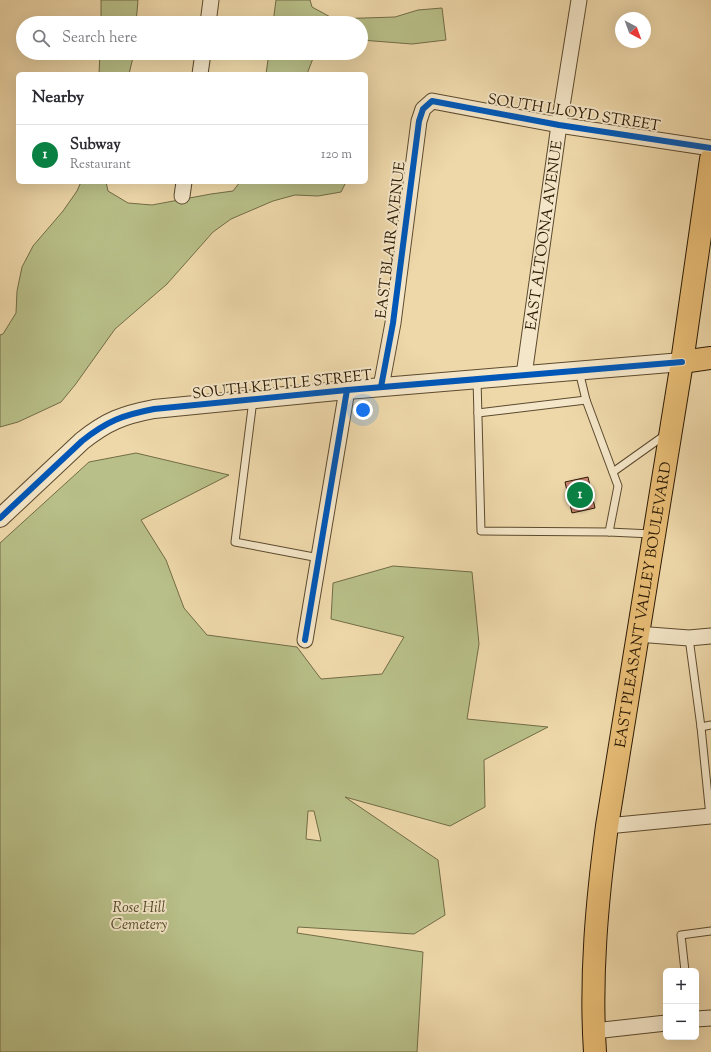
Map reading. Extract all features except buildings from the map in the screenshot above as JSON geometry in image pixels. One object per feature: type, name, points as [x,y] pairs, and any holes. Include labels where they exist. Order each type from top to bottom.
[{"type":"main road","name":"EAST PLEASANT VALLEY BOULEVARD","points":[[594,1042],[595,936],[607,826],[637,634],[701,249],[711,160]]},
{"type":"main road","name":"SOUTH KETTLE STREET","points":[[682,362],[711,358]]},
{"type":"street","points":[[209,16],[211,0]]},
{"type":"street","name":"EAST ALTOONA AVENUE","points":[[524,375],[559,125],[579,0]]},
{"type":"street","points":[[200,72],[202,60]]},
{"type":"street","name":"SOUTH LLOYD STREET","points":[[432,101],[559,125],[711,148]]},
{"type":"street","name":"EAST BLAIR AVENUE","points":[[380,387],[393,323],[419,121],[423,109],[432,101]]},
{"type":"street","name":"SOUTH KETTLE STREET","points":[[6,512],[95,430],[113,420],[135,413],[154,409],[346,390],[682,362]]},
{"type":"street","points":[[305,640],[346,390]]},
{"type":"street","points":[[637,634],[688,638],[711,636]]},
{"type":"street","points":[[607,826],[710,816]]},
{"type":"street","points":[[699,1019],[711,1018]]},
{"type":"street","points":[[594,1042],[663,1024]]},
{"type":"lane","points":[[580,370],[586,400],[618,486],[609,532]]},
{"type":"lane","points":[[477,379],[481,531],[609,532],[654,534]]},
{"type":"lane","points":[[253,400],[235,542],[319,558]]},
{"type":"lane","points":[[478,413],[586,400]]},
{"type":"lane","points":[[613,472],[670,432]]},
{"type":"lane","points":[[688,638],[701,727],[710,816]]},
{"type":"lane","points":[[701,727],[711,725]]},
{"type":"lane","points":[[685,968],[681,935],[711,931]]},
{"type":"green space","points":[[101,0],[138,0],[137,16],[101,16]]},
{"type":"green space","points":[[276,0],[310,0],[312,7],[328,16],[274,16]]},
{"type":"green space","points":[[442,8],[446,40],[412,44],[368,41],[368,18],[395,17],[418,10]]},
{"type":"green space","points":[[100,60],[132,60],[129,72],[99,72]]},
{"type":"green space","points":[[268,60],[312,60],[308,72],[266,72]]},
{"type":"green space","points":[[80,184],[106,184],[108,191],[128,203],[152,205],[233,191],[238,184],[345,184],[341,192],[318,196],[295,195],[273,201],[231,219],[213,232],[167,284],[115,329],[61,402],[18,422],[0,427],[0,335],[3,334],[16,313],[17,291],[22,267],[33,246],[63,211]]},
{"type":"green space","name":"Rose Hill Cemetery","points":[[136,453],[229,475],[141,520],[166,560],[184,608],[207,635],[297,647],[321,679],[382,674],[404,637],[331,619],[333,583],[393,566],[472,572],[479,644],[467,719],[548,727],[484,760],[485,807],[450,826],[345,797],[438,860],[445,915],[414,934],[298,927],[297,933],[423,952],[417,1052],[0,1052],[0,543],[89,462]],"holes":[[[308,811],[314,811],[321,841],[306,839]]]},
{"type":"cycle path","points":[[381,387],[393,323],[419,121],[423,109],[432,101],[559,125],[711,148]]},
{"type":"cycle path","points":[[0,518],[82,441],[99,428],[124,416],[143,411],[347,390],[682,362]]},
{"type":"cycle path","points":[[305,640],[347,390]]},
{"type":"place","name":"Subway","points":[[580,495]]}]
